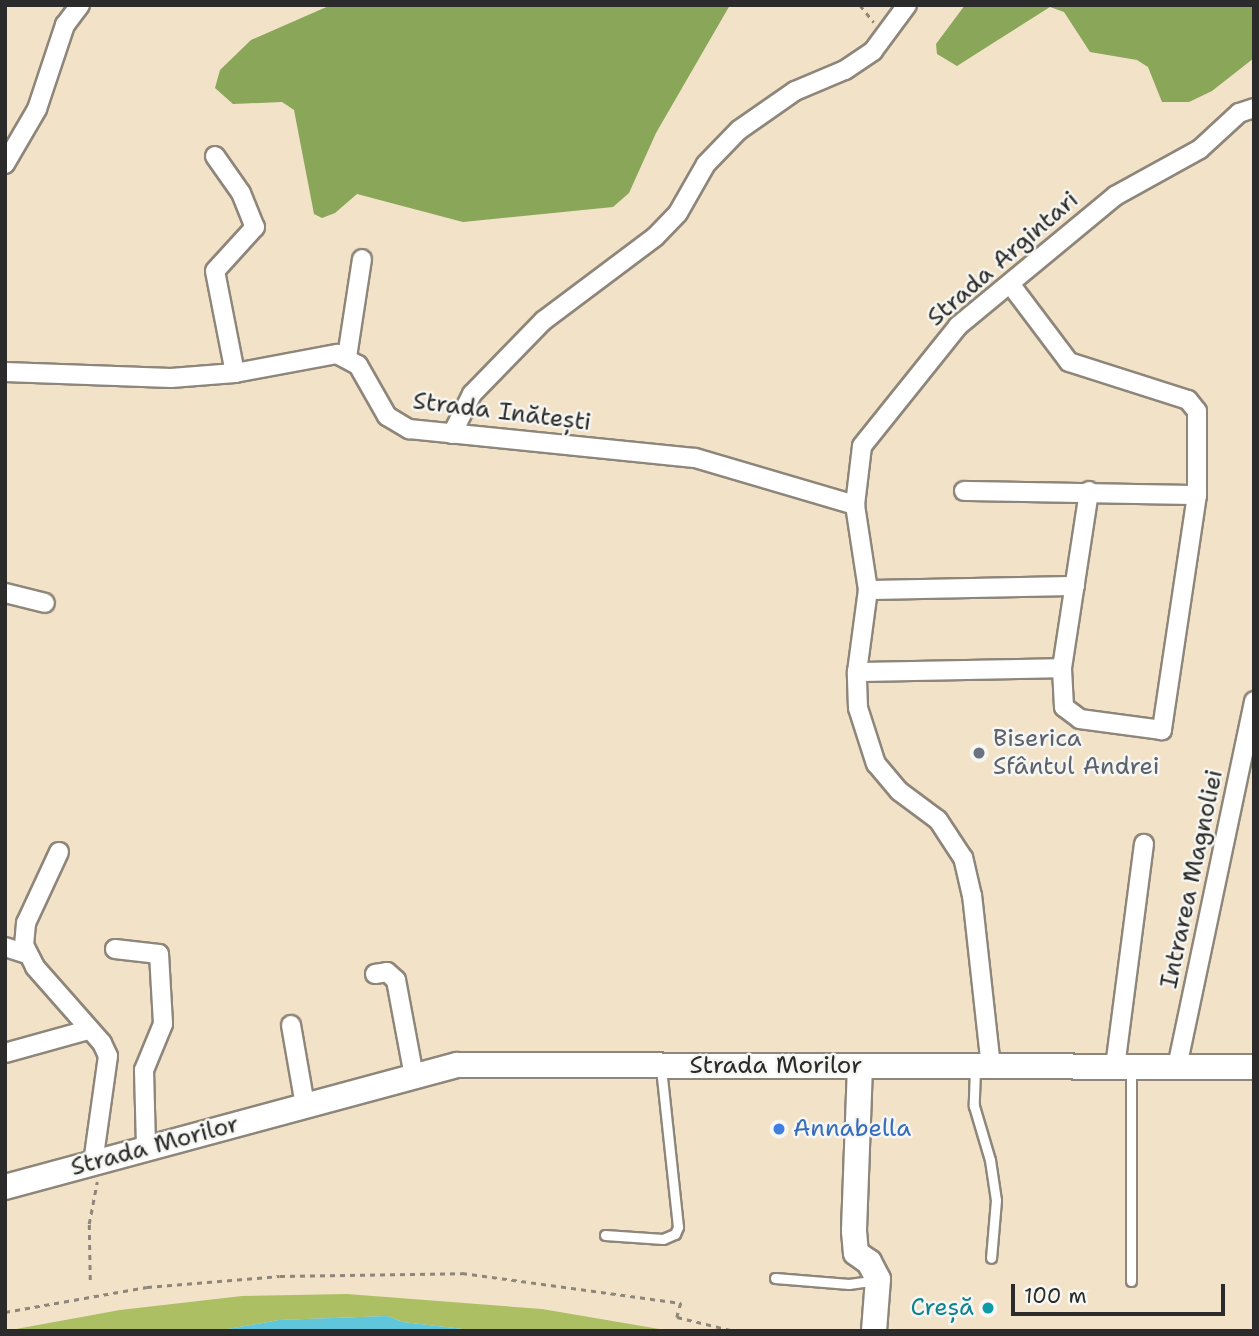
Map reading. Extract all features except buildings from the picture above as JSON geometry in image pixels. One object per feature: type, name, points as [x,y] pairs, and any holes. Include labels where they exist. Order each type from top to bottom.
[{"type":"street","points":[[5,164],[37,108],[65,24],[80,5]]},
{"type":"street","points":[[452,434],[472,394],[543,321],[655,237],[678,213],[706,164],[739,131],[795,91],[854,64],[886,35],[907,5]]},
{"type":"street","name":"Strada Argintari","points":[[983,1067],[969,877],[947,830],[899,791],[876,764],[858,708],[857,672],[868,590],[856,505],[862,446],[875,424],[958,326],[1011,285],[1115,196],[1200,149],[1239,113],[1254,108]]},
{"type":"street","points":[[215,156],[241,193],[255,227],[215,271],[235,373]]},
{"type":"street","points":[[5,372],[128,378],[235,373],[322,356],[347,356],[362,259]]},
{"type":"street","points":[[1011,285],[1069,362],[1188,400],[1197,411],[1200,432],[1197,495],[1162,730],[1080,719],[1067,713],[1062,697],[1062,668],[1089,491]]},
{"type":"street","name":"Strada Inătești","points":[[347,356],[358,365],[396,424],[452,434],[695,458],[749,470],[856,505]]},
{"type":"street","points":[[964,491],[1089,491],[1197,495]]},
{"type":"street","points":[[868,590],[1075,586]]},
{"type":"street","points":[[5,593],[45,603]]},
{"type":"street","points":[[857,672],[1062,668]]},
{"type":"street","name":"Intrarea Magnoliei","points":[[1178,1067],[1254,701]]},
{"type":"street","points":[[1123,1067],[1144,844]]},
{"type":"street","points":[[26,954],[26,923],[59,852]]},
{"type":"street","points":[[5,947],[26,954],[88,1030],[102,1043],[108,1056],[97,1162]]},
{"type":"street","points":[[115,950],[159,954],[163,1024],[144,1070],[146,1149]]},
{"type":"street","points":[[375,974],[387,972],[396,981],[414,1076]]},
{"type":"street","points":[[291,1025],[304,1105]]},
{"type":"street","points":[[5,1053],[88,1030]]},
{"type":"street","name":"Strada Morilor","points":[[5,1187],[304,1105],[468,1064],[1254,1067]]},
{"type":"street","points":[[860,1066],[854,1231],[856,1252],[869,1262],[878,1279],[874,1331]]},
{"type":"lane","points":[[605,1235],[663,1239],[675,1234],[678,1227],[661,1066]]},
{"type":"lane","points":[[983,1067],[974,1105],[990,1160],[996,1200],[991,1258]]},
{"type":"lane","points":[[1123,1067],[1131,1281]]},
{"type":"lane","points":[[775,1278],[849,1284],[878,1279]]},
{"type":"path","points":[[860,5],[886,35]]},
{"type":"path","points":[[90,1280],[89,1224],[97,1162]]},
{"type":"path","points":[[5,1312],[147,1287],[267,1277],[461,1273],[681,1303],[677,1317],[734,1331]]},
{"type":"green space","points":[[331,5],[730,5],[656,133],[629,193],[613,207],[463,222],[357,194],[335,213],[322,218],[314,214],[294,110],[282,102],[233,104],[215,88],[220,70],[251,40]]},
{"type":"green space","points":[[965,5],[1254,5],[1254,58],[1212,91],[1189,102],[1162,102],[1148,67],[1137,60],[1090,52],[1064,12],[1050,7],[957,66],[937,54],[936,44]]},
{"type":"green space","points":[[347,1294],[542,1309],[671,1331],[480,1331],[403,1322],[387,1316],[279,1320],[217,1331],[5,1331],[120,1310],[242,1296]]},
{"type":"water","points":[[387,1316],[403,1322],[480,1331],[217,1331],[279,1320]]},
{"type":"place","name":"Biserica Sfântul Andrei","points":[[979,753]]},
{"type":"place","name":"Annabella","points":[[779,1129]]},
{"type":"place","name":"Creșă","points":[[988,1308]]}]
